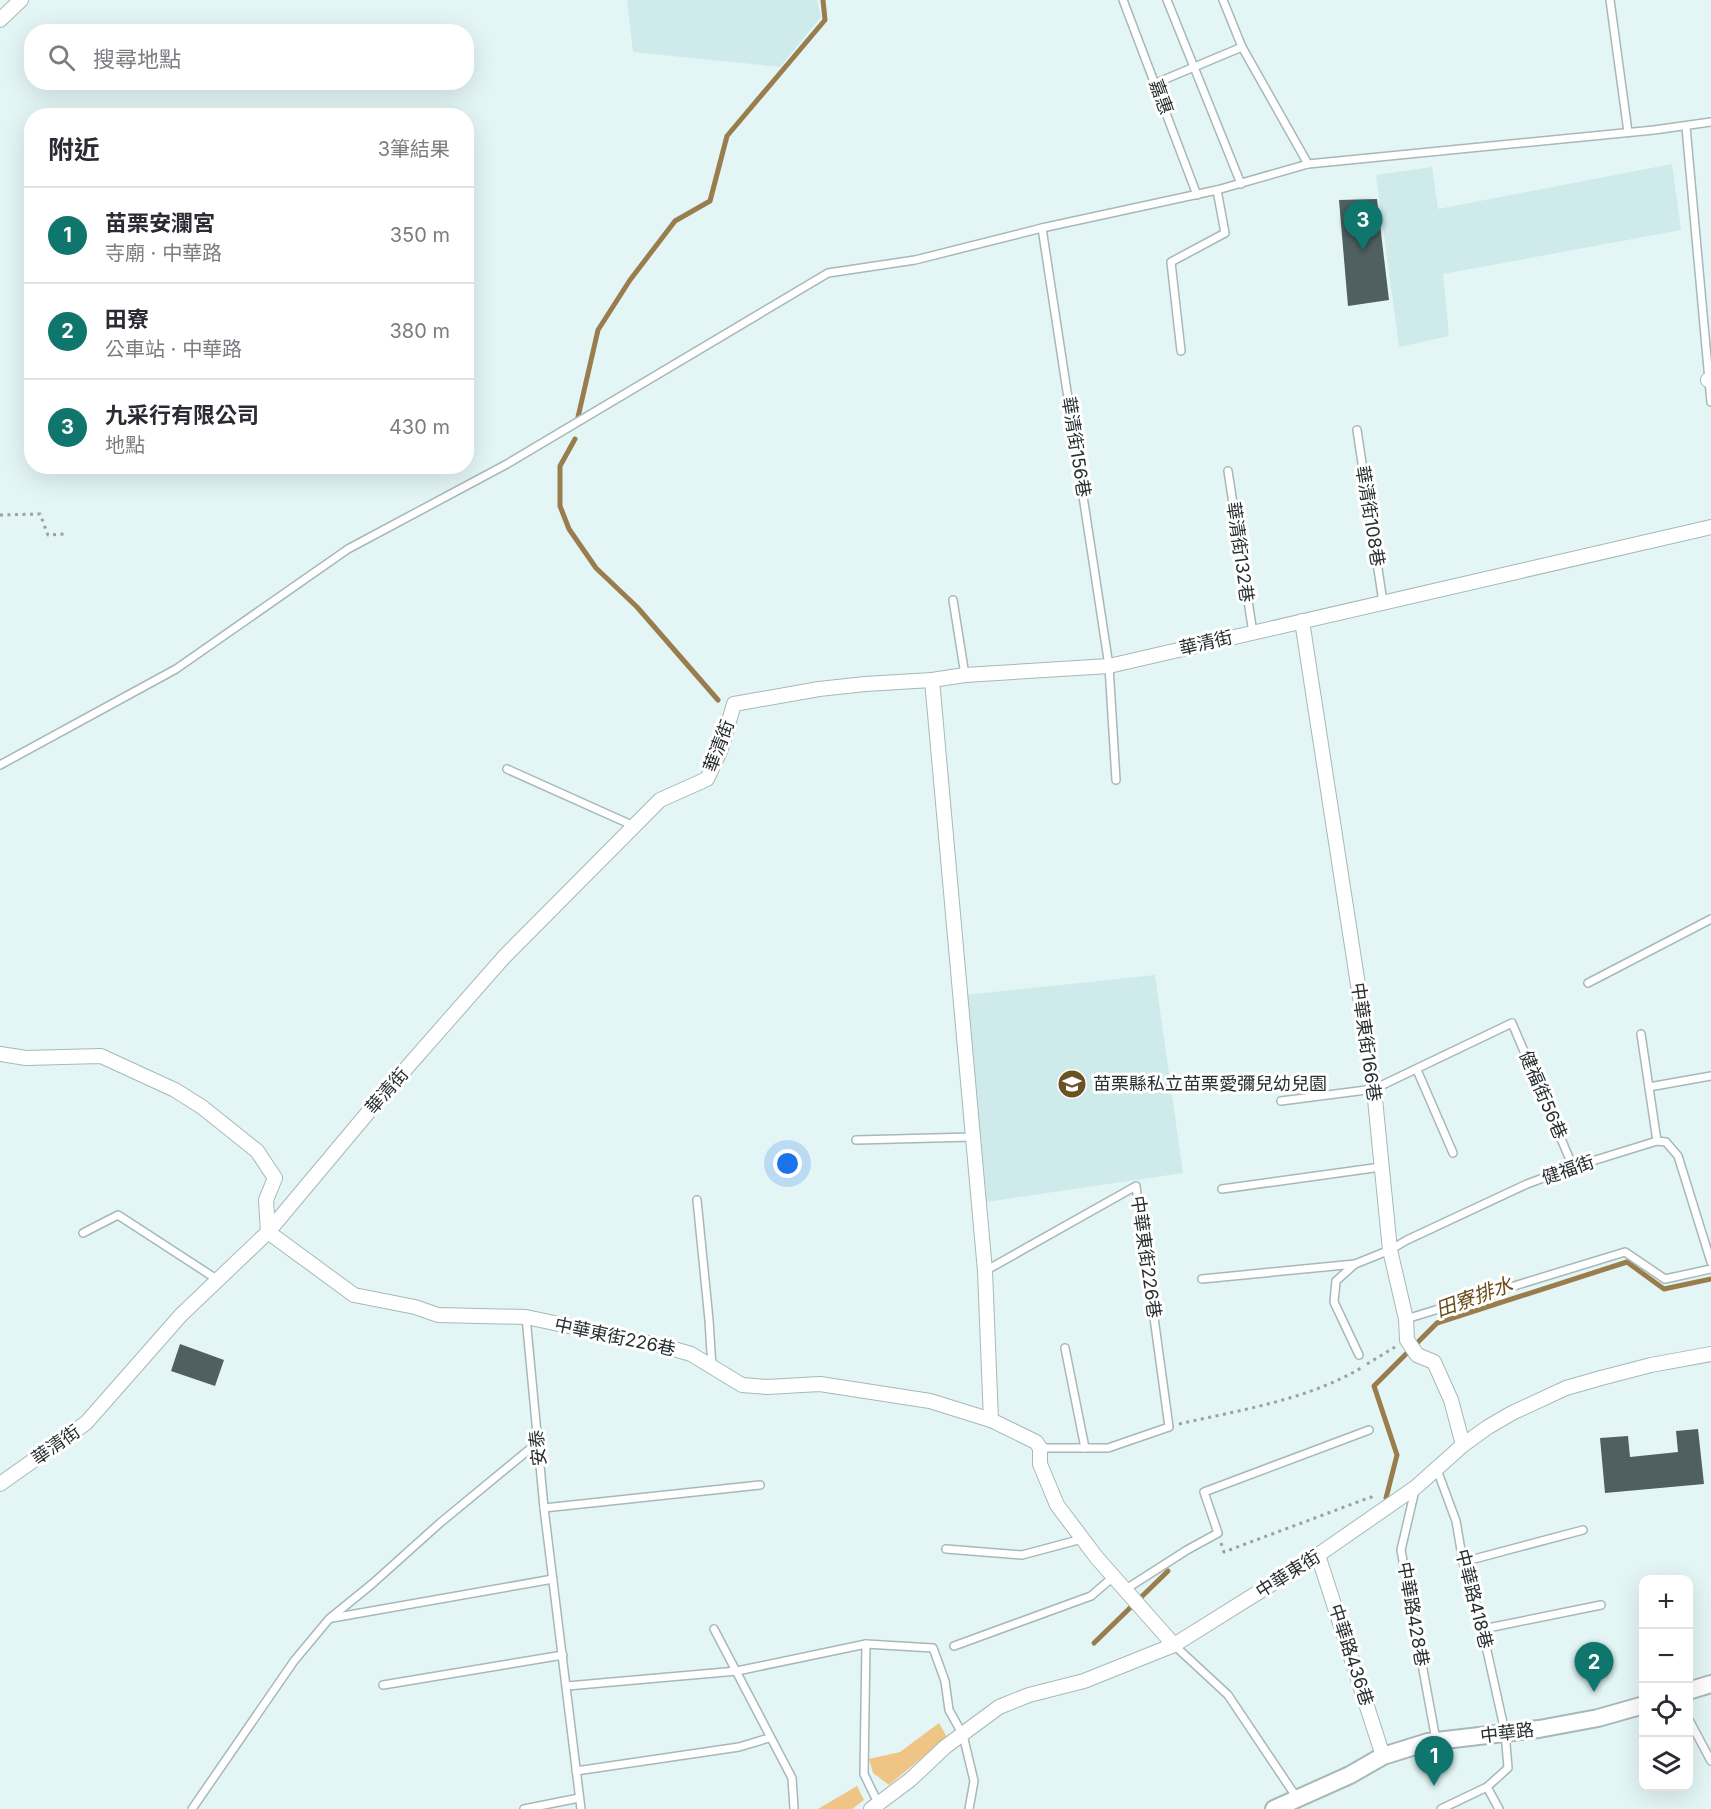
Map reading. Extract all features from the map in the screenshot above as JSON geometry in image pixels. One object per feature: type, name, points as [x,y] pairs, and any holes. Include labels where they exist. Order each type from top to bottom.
[{"type":"street","points":[[0,20],[21,0]]},
{"type":"street","name":"華清街","points":[[0,1484],[86,1423],[181,1315],[267,1232],[504,957],[660,800],[707,779],[721,749],[734,704],[819,689],[932,680],[965,675],[1109,666],[1711,527]]},
{"type":"street","name":"中華東街166巷","points":[[1302,621],[1374,1089],[1390,1250],[1406,1318],[1407,1340]]},
{"type":"street","points":[[932,680],[985,1271],[991,1420]]},
{"type":"street","points":[[0,1054],[26,1058],[101,1056],[175,1090],[202,1107],[257,1151],[276,1178],[266,1200],[267,1232]]},
{"type":"street","name":"中華東街226巷","points":[[267,1232],[354,1295],[415,1307],[438,1315],[526,1317],[667,1347],[692,1354],[742,1385],[820,1384],[930,1401],[991,1420],[1036,1442],[1040,1448]]},
{"type":"street","points":[[1407,1340],[1417,1355],[1434,1362],[1451,1400],[1462,1445]]},
{"type":"street","name":"中華東街","points":[[874,1806],[910,1780],[945,1747],[999,1707],[1029,1695],[1083,1681],[1174,1645],[1318,1555],[1416,1487],[1462,1445],[1512,1413],[1566,1388],[1641,1368],[1711,1354]]},
{"type":"street","points":[[1040,1448],[1040,1464],[1057,1505],[1113,1577],[1128,1591],[1174,1645]]},
{"type":"street","name":"中華路436巷","points":[[1318,1555],[1383,1756]]},
{"type":"street","points":[[1693,1690],[1711,1684]]},
{"type":"street","name":"中華路","points":[[1274,1809],[1350,1775],[1383,1756],[1436,1740],[1539,1729],[1598,1718],[1639,1706]]},
{"type":"lane","name":"嘉惠","points":[[1123,0],[1197,195]]},
{"type":"lane","points":[[1167,0],[1241,184]]},
{"type":"lane","points":[[1223,0],[1242,47],[1308,164]]},
{"type":"lane","points":[[1610,0],[1628,132]]},
{"type":"lane","points":[[1156,83],[1242,47]]},
{"type":"lane","points":[[0,765],[176,669],[348,549],[507,464],[828,273],[915,260],[1042,228],[1197,195],[1308,164],[1686,127],[1711,122]]},
{"type":"lane","points":[[1686,127],[1711,402]]},
{"type":"lane","points":[[1181,351],[1171,262],[1225,233],[1217,190]]},
{"type":"lane","name":"華清街156巷","points":[[1042,228],[1109,666],[1116,780]]},
{"type":"lane","name":"華清街108巷","points":[[1357,430],[1383,602]]},
{"type":"lane","name":"華清街132巷","points":[[1228,471],[1252,633]]},
{"type":"lane","points":[[953,600],[965,675]]},
{"type":"lane","points":[[507,770],[634,826]]},
{"type":"lane","points":[[1588,983],[1711,919]]},
{"type":"lane","name":"健福街56巷","points":[[1417,1070],[1512,1023],[1573,1167]]},
{"type":"lane","points":[[1641,1034],[1657,1141],[1666,1142],[1678,1156],[1711,1262]]},
{"type":"lane","points":[[1281,1101],[1374,1089],[1417,1070],[1453,1153]]},
{"type":"lane","points":[[1649,1087],[1711,1076]]},
{"type":"lane","points":[[856,1140],[972,1137]]},
{"type":"lane","name":"健福街","points":[[1202,1280],[1355,1264],[1390,1250],[1527,1184],[1657,1141]]},
{"type":"lane","points":[[1222,1189],[1381,1167]]},
{"type":"lane","name":"中華東街226巷","points":[[985,1271],[1016,1256],[1136,1186],[1169,1427]]},
{"type":"lane","points":[[697,1200],[712,1368]]},
{"type":"lane","points":[[83,1233],[118,1215],[218,1280]]},
{"type":"lane","points":[[1406,1318],[1624,1252],[1665,1279],[1711,1269]]},
{"type":"lane","name":"健福街","points":[[1355,1264],[1336,1281],[1334,1302],[1359,1355]]},
{"type":"lane","name":"安泰","points":[[526,1317],[544,1508],[581,1809]]},
{"type":"lane","points":[[1065,1347],[1085,1448]]},
{"type":"lane","points":[[1040,1448],[1108,1449],[1169,1427]]},
{"type":"lane","points":[[1128,1591],[1187,1550],[1218,1533],[1204,1492],[1369,1430]]},
{"type":"lane","points":[[192,1809],[294,1660],[329,1619],[537,1443]]},
{"type":"lane","name":"中華路418巷","points":[[1436,1467],[1456,1521],[1463,1562],[1483,1629],[1505,1732],[1508,1768],[1487,1787]]},
{"type":"lane","points":[[544,1508],[760,1485]]},
{"type":"lane","name":"中華路428巷","points":[[1416,1487],[1401,1550],[1436,1740]]},
{"type":"lane","points":[[1463,1562],[1583,1530]]},
{"type":"lane","points":[[946,1549],[1022,1556],[1082,1539]]},
{"type":"lane","points":[[954,1646],[1091,1596],[1113,1577]]},
{"type":"lane","points":[[329,1619],[554,1579]]},
{"type":"lane","points":[[1483,1629],[1600,1605]]},
{"type":"lane","points":[[714,1629],[769,1738],[792,1778],[794,1808]]},
{"type":"lane","points":[[866,1644],[864,1774],[874,1806]]},
{"type":"lane","points":[[567,1686],[737,1671],[866,1644],[933,1648],[945,1681],[949,1710],[963,1735],[974,1781],[969,1809]]},
{"type":"lane","points":[[1174,1645],[1228,1695],[1297,1798]]},
{"type":"lane","points":[[383,1685],[563,1656]]},
{"type":"lane","points":[[1693,1726],[1711,1761]]},
{"type":"lane","points":[[576,1771],[739,1747],[769,1738]]},
{"type":"lane","points":[[1441,1809],[1487,1787],[1499,1809]]},
{"type":"lane","points":[[524,1809],[579,1798]]},
{"type":"path","points":[[0,515],[40,514],[48,535],[65,534]]},
{"type":"path","points":[[1169,1427],[1298,1395],[1350,1375],[1407,1340]]},
{"type":"path","points":[[1218,1533],[1224,1552],[1371,1497]]},
{"type":"shaded area","points":[[627,0],[817,0],[821,17],[780,67],[633,52]]},
{"type":"shaded area","points":[[1672,164],[1681,230],[1443,274],[1449,336],[1399,347],[1376,175],[1432,167],[1438,209]]},
{"type":"shaded area","name":"苗栗縣私立苗栗愛彌兒幼兒園","points":[[1155,975],[1183,1173],[986,1202],[966,995]]},
{"type":"shaded area","points":[[939,1723],[947,1737],[889,1785],[873,1773],[869,1759],[900,1752]]},
{"type":"shaded area","points":[[857,1786],[864,1800],[852,1809],[818,1809]]},
{"type":"building","points":[[1377,199],[1389,300],[1348,306],[1339,200]]},
{"type":"building","points":[[180,1344],[224,1360],[215,1386],[171,1371]]},
{"type":"building","points":[[1698,1429],[1704,1484],[1605,1493],[1600,1438],[1628,1436],[1630,1457],[1678,1452],[1676,1431]]},
{"type":"waterway","points":[[578,417],[598,330],[630,280],[675,221],[710,201],[727,136],[825,20],[823,0]]},
{"type":"waterway","points":[[575,439],[560,466],[560,506],[569,529],[596,568],[637,607],[718,700]]},
{"type":"waterway","name":"田寮排水","points":[[1386,1498],[1397,1455],[1374,1386],[1437,1323],[1627,1262],[1664,1289],[1711,1279]]},
{"type":"waterway","name":"田寮排水","points":[[1094,1643],[1168,1571]]},
{"type":"place","name":"九采行有限公司","points":[[1363,250]]},
{"type":"place","name":"苗栗縣私立苗栗愛彌兒幼兒園","points":[[1072,1084]]},
{"type":"place","name":"田寮","points":[[1594,1692]]},
{"type":"place","name":"苗栗安瀾宮","points":[[1434,1786]]}]
